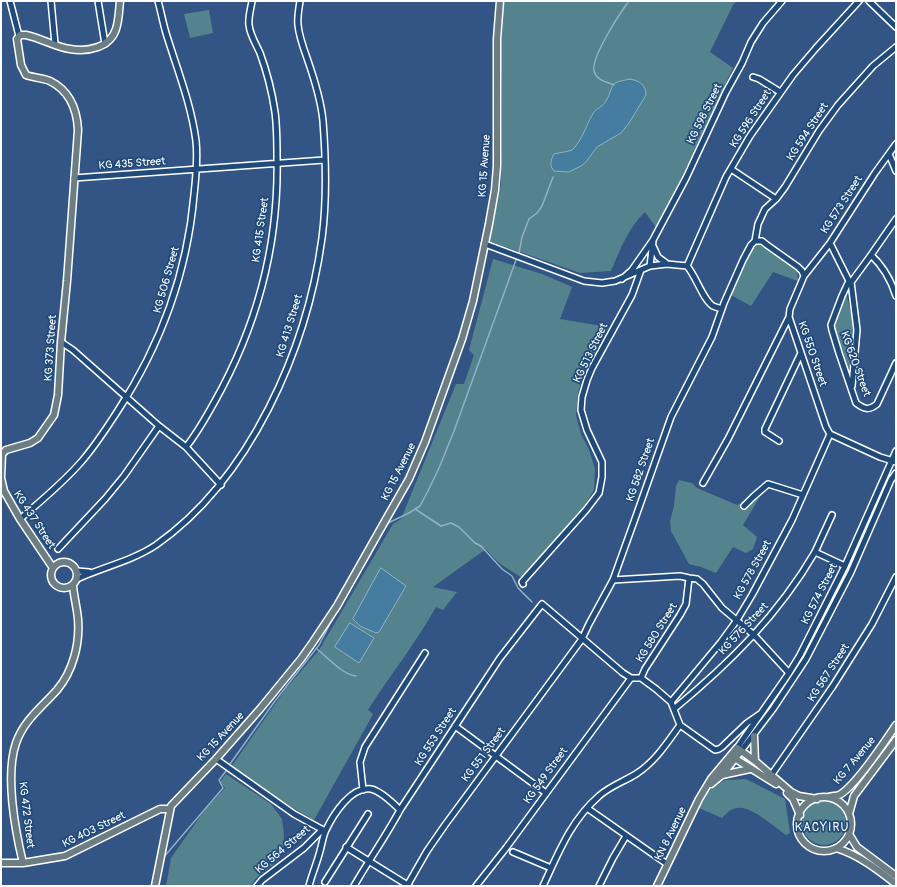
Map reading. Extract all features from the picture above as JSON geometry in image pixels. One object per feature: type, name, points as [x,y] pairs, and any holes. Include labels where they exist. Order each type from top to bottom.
[{"type":"main road","points":[[74,178],[78,117],[71,98],[59,87],[49,81],[26,75],[21,64],[17,39],[19,36],[26,34],[69,49],[84,50],[98,48],[112,37],[116,28],[120,1]]},
{"type":"main road","name":"KG 15 Avenue","points":[[155,886],[169,810],[177,798],[216,759],[269,698],[313,642],[337,606],[409,479],[425,442],[462,339],[473,301],[495,190],[497,166],[497,39],[500,1]]},
{"type":"main road","name":"KG 373 Street","points":[[4,491],[1,478],[2,454],[6,450],[30,443],[38,438],[54,414],[58,395],[74,178]]},
{"type":"main road","name":"KG 437 Street","points":[[4,491],[20,519],[53,568]]},
{"type":"main road","name":"KG 437 Street","points":[[48,560],[58,563]]},
{"type":"main road","points":[[68,562],[74,565],[77,571],[77,579],[73,586],[66,588],[57,586],[52,581],[51,574],[53,568],[58,563],[68,562]]},
{"type":"main road","name":"KG 472 Street","points":[[23,863],[15,822],[12,794],[13,753],[26,723],[41,705],[57,690],[69,671],[75,653],[78,636],[78,619],[73,586]]},
{"type":"main road","points":[[66,588],[75,598]]},
{"type":"main road","name":"KG 7 Avenue","points":[[820,798],[838,795],[846,790],[876,754],[896,725]]},
{"type":"main road","points":[[754,736],[755,761]]},
{"type":"main road","name":"KG 7 Avenue","points":[[849,814],[854,796],[896,740]]},
{"type":"main road","points":[[800,815],[793,799],[770,777],[755,761],[739,750],[733,758],[750,769],[770,777],[796,795],[834,799],[839,802],[849,814],[851,821],[849,834],[844,842],[836,848],[823,851],[816,850],[804,842],[800,837],[798,828],[798,819],[800,815],[802,810],[808,803],[820,798]]},
{"type":"main road","name":"KN 8 Avenue","points":[[704,791],[722,775],[733,758]]},
{"type":"main road","name":"KN 8 Avenue","points":[[657,886],[711,779],[733,758]]},
{"type":"main road","points":[[722,775],[750,769]]},
{"type":"main road","name":"KG 403 Street","points":[[1,863],[23,863],[65,856],[160,809],[169,810]]},
{"type":"main road","points":[[849,834],[857,846],[894,880]]},
{"type":"main road","points":[[836,848],[848,852],[894,880]]},
{"type":"street","points":[[10,1],[19,36]]},
{"type":"street","points":[[51,1],[55,44]]},
{"type":"street","points":[[98,1],[105,44]]},
{"type":"street","name":"KG 506 Street","points":[[20,519],[61,484],[83,461],[98,442],[127,397],[155,346],[167,317],[181,272],[192,214],[196,170],[196,142],[188,100],[165,32],[158,1]]},
{"type":"street","name":"KG 415 Street","points":[[186,447],[197,433],[229,376],[245,341],[261,292],[275,217],[277,136],[275,112],[265,68],[249,25],[252,1]]},
{"type":"street","name":"KG 413 Street","points":[[77,579],[92,572],[114,566],[155,546],[186,520],[221,485],[256,432],[281,383],[295,350],[315,279],[322,238],[326,197],[322,113],[317,88],[298,26],[300,1]]},
{"type":"street","name":"KG 598 Street","points":[[622,279],[632,270],[653,242],[752,42],[764,23],[782,1]]},
{"type":"street","name":"KG 596 Street","points":[[687,266],[716,198],[750,136],[793,75],[860,1]]},
{"type":"street","points":[[869,1],[896,27]]},
{"type":"street","name":"KG 594 Street","points":[[755,241],[760,217],[765,209],[776,199],[819,131],[838,105],[874,66],[896,47]]},
{"type":"street","points":[[753,77],[766,82],[780,92]]},
{"type":"street","name":"KG 573 Street","points":[[804,276],[830,243],[896,144]]},
{"type":"street","points":[[889,154],[896,171]]},
{"type":"street","name":"KG 435 Street","points":[[74,178],[324,160]]},
{"type":"street","points":[[731,169],[776,199]]},
{"type":"street","name":"KG 620 Street","points":[[893,376],[872,408],[862,408],[856,403],[852,387],[839,353],[832,330],[832,325],[842,296],[850,282],[896,219]]},
{"type":"street","points":[[485,244],[584,281],[602,283],[622,279],[650,266],[667,264],[687,266],[692,270],[709,302],[713,306],[722,309],[743,260],[751,245],[755,241],[762,242],[767,245],[798,267],[804,276]]},
{"type":"street","points":[[653,242],[658,257],[667,264]]},
{"type":"street","name":"KG 598 Street","points":[[650,266],[653,242]]},
{"type":"street","points":[[830,243],[850,282],[857,330],[852,387]]},
{"type":"street","points":[[644,254],[650,266]]},
{"type":"street","points":[[871,254],[885,270],[896,296]]},
{"type":"street","name":"KG 513 Street","points":[[523,584],[522,582],[586,510],[599,493],[602,477],[602,462],[587,430],[581,410],[582,397],[586,380],[632,295],[641,270]]},
{"type":"street","name":"KG 550 Street","points":[[804,276],[790,309],[789,317],[826,427],[830,434]]},
{"type":"street","name":"KG 582 Street","points":[[582,639],[612,580],[671,416],[712,337],[722,309]]},
{"type":"street","points":[[703,482],[728,439],[789,317]]},
{"type":"street","points":[[61,342],[73,350],[159,426],[186,447],[221,485]]},
{"type":"street","points":[[779,441],[767,435],[764,429],[801,352]]},
{"type":"street","points":[[893,376],[896,363]]},
{"type":"street","points":[[58,549],[105,499],[124,476],[159,426]]},
{"type":"street","points":[[739,750],[754,736],[806,659],[851,572],[891,480],[895,461],[830,434]]},
{"type":"street","name":"KG 578 Street","points":[[671,702],[721,642],[752,596],[803,495],[830,434]]},
{"type":"street","name":"KG 574 Street","points":[[739,750],[760,714],[800,655],[846,566],[885,476],[895,461],[896,451]]},
{"type":"street","points":[[891,480],[896,473]]},
{"type":"street","points":[[744,506],[768,484],[803,495]]},
{"type":"street","name":"KG 576 Street","points":[[674,709],[710,680],[773,614],[815,552],[832,515]]},
{"type":"street","points":[[815,552],[846,566]]},
{"type":"street","name":"KG 413 Street","points":[[77,571],[92,572]]},
{"type":"street","points":[[612,580],[680,576],[697,580],[703,584],[722,608],[754,635],[789,673]]},
{"type":"street","name":"KG 567 Street","points":[[770,777],[833,686],[872,624],[896,577]]},
{"type":"street","name":"KG 580 Street","points":[[641,678],[645,669],[686,604],[689,578]]},
{"type":"street","points":[[828,599],[835,602]]},
{"type":"street","name":"KG 553 Street","points":[[354,886],[400,810],[500,658],[542,604],[582,639]]},
{"type":"street","points":[[543,886],[560,846],[587,808],[608,789],[635,775],[650,764],[680,725],[671,702],[641,678],[631,678],[623,673],[582,639]]},
{"type":"street","name":"KG 551 Street","points":[[408,886],[440,831],[582,639]]},
{"type":"street","points":[[363,790],[360,762],[365,747],[425,653]]},
{"type":"street","points":[[800,655],[806,659]]},
{"type":"street","name":"KG 549 Street","points":[[476,886],[506,848],[631,678]]},
{"type":"street","name":"KG 574 Street","points":[[680,725],[713,748],[719,749],[747,723],[760,714]]},
{"type":"street","points":[[455,726],[546,793]]},
{"type":"street","points":[[216,759],[294,814],[324,830]]},
{"type":"street","points":[[309,886],[324,830],[338,809],[357,791],[372,789],[383,795],[400,810]]},
{"type":"street","points":[[587,808],[667,864]]},
{"type":"street","points":[[325,882],[368,814]]},
{"type":"street","name":"KG 564 Street","points":[[257,886],[262,880],[304,848],[324,830]]},
{"type":"street","points":[[599,886],[626,836]]},
{"type":"street","points":[[346,847],[408,886]]},
{"type":"street","points":[[513,852],[551,868]]},
{"type":"green space","points":[[504,1],[737,1],[733,5],[710,52],[733,68],[657,229],[645,212],[629,232],[611,271],[580,273],[489,241],[501,184],[502,108],[500,37]]},
{"type":"green space","points":[[209,10],[213,33],[190,38],[184,14]]},
{"type":"green space","points":[[760,239],[797,267],[798,281],[773,272],[751,306],[731,295],[733,290],[731,282],[752,241]]},
{"type":"green space","points":[[493,259],[542,274],[572,287],[560,319],[608,327],[583,375],[578,393],[576,416],[581,434],[589,450],[595,469],[594,490],[578,516],[521,577],[502,565],[486,549],[433,587],[457,592],[443,610],[436,607],[368,710],[373,714],[314,820],[231,767],[285,690],[319,650],[393,524],[401,519],[456,384],[464,384],[474,355],[469,350]]},
{"type":"green space","points":[[845,291],[851,314],[854,338],[853,356],[847,374],[831,324]]},
{"type":"green space","points":[[679,480],[692,483],[697,488],[737,505],[750,499],[756,490],[765,488],[743,525],[757,537],[753,549],[746,553],[733,547],[716,573],[689,564],[671,531],[670,521],[674,506],[676,486]]},
{"type":"green space","points":[[226,774],[271,804],[282,819],[284,835],[283,850],[276,862],[255,879],[251,886],[166,886],[171,858],[204,811],[225,788],[220,782]]},
{"type":"green space","points":[[746,779],[785,799],[790,833],[786,835],[769,822],[743,808],[732,809],[722,818],[699,808],[704,796],[711,789],[725,780]]},
{"type":"green space","points":[[824,801],[836,805],[842,811],[846,823],[842,835],[836,841],[824,845],[812,841],[806,835],[802,823],[806,811],[812,805]]},
{"type":"water","points":[[630,79],[637,81],[644,86],[646,95],[621,133],[597,147],[586,162],[581,166],[569,172],[554,171],[551,167],[551,162],[554,154],[572,150],[582,137],[594,112],[606,101],[614,84]]},
{"type":"water","points":[[381,568],[406,586],[379,632],[376,633],[360,626],[353,619]]},
{"type":"water","points":[[350,623],[374,638],[359,663],[335,647]]},
{"type":"waterway","points":[[614,85],[597,77],[594,71],[594,64],[607,35],[629,1]]},
{"type":"waterway","points":[[519,253],[522,237],[529,219],[537,213],[542,206],[553,177]]},
{"type":"waterway","points":[[349,591],[388,523],[420,506],[427,493],[454,431],[516,260]]},
{"type":"waterway","points":[[415,509],[441,526],[451,523],[459,527],[475,543],[481,546],[502,569],[512,576],[518,588],[532,602]]},
{"type":"waterway","points":[[230,764],[275,701],[319,645],[338,609]]},
{"type":"waterway","points":[[317,649],[335,665],[351,675],[356,676]]},
{"type":"waterway","points":[[163,858],[223,788],[219,780],[226,771]]},
{"type":"district","name":"KACYIRU","points":[[822,828]]}]
